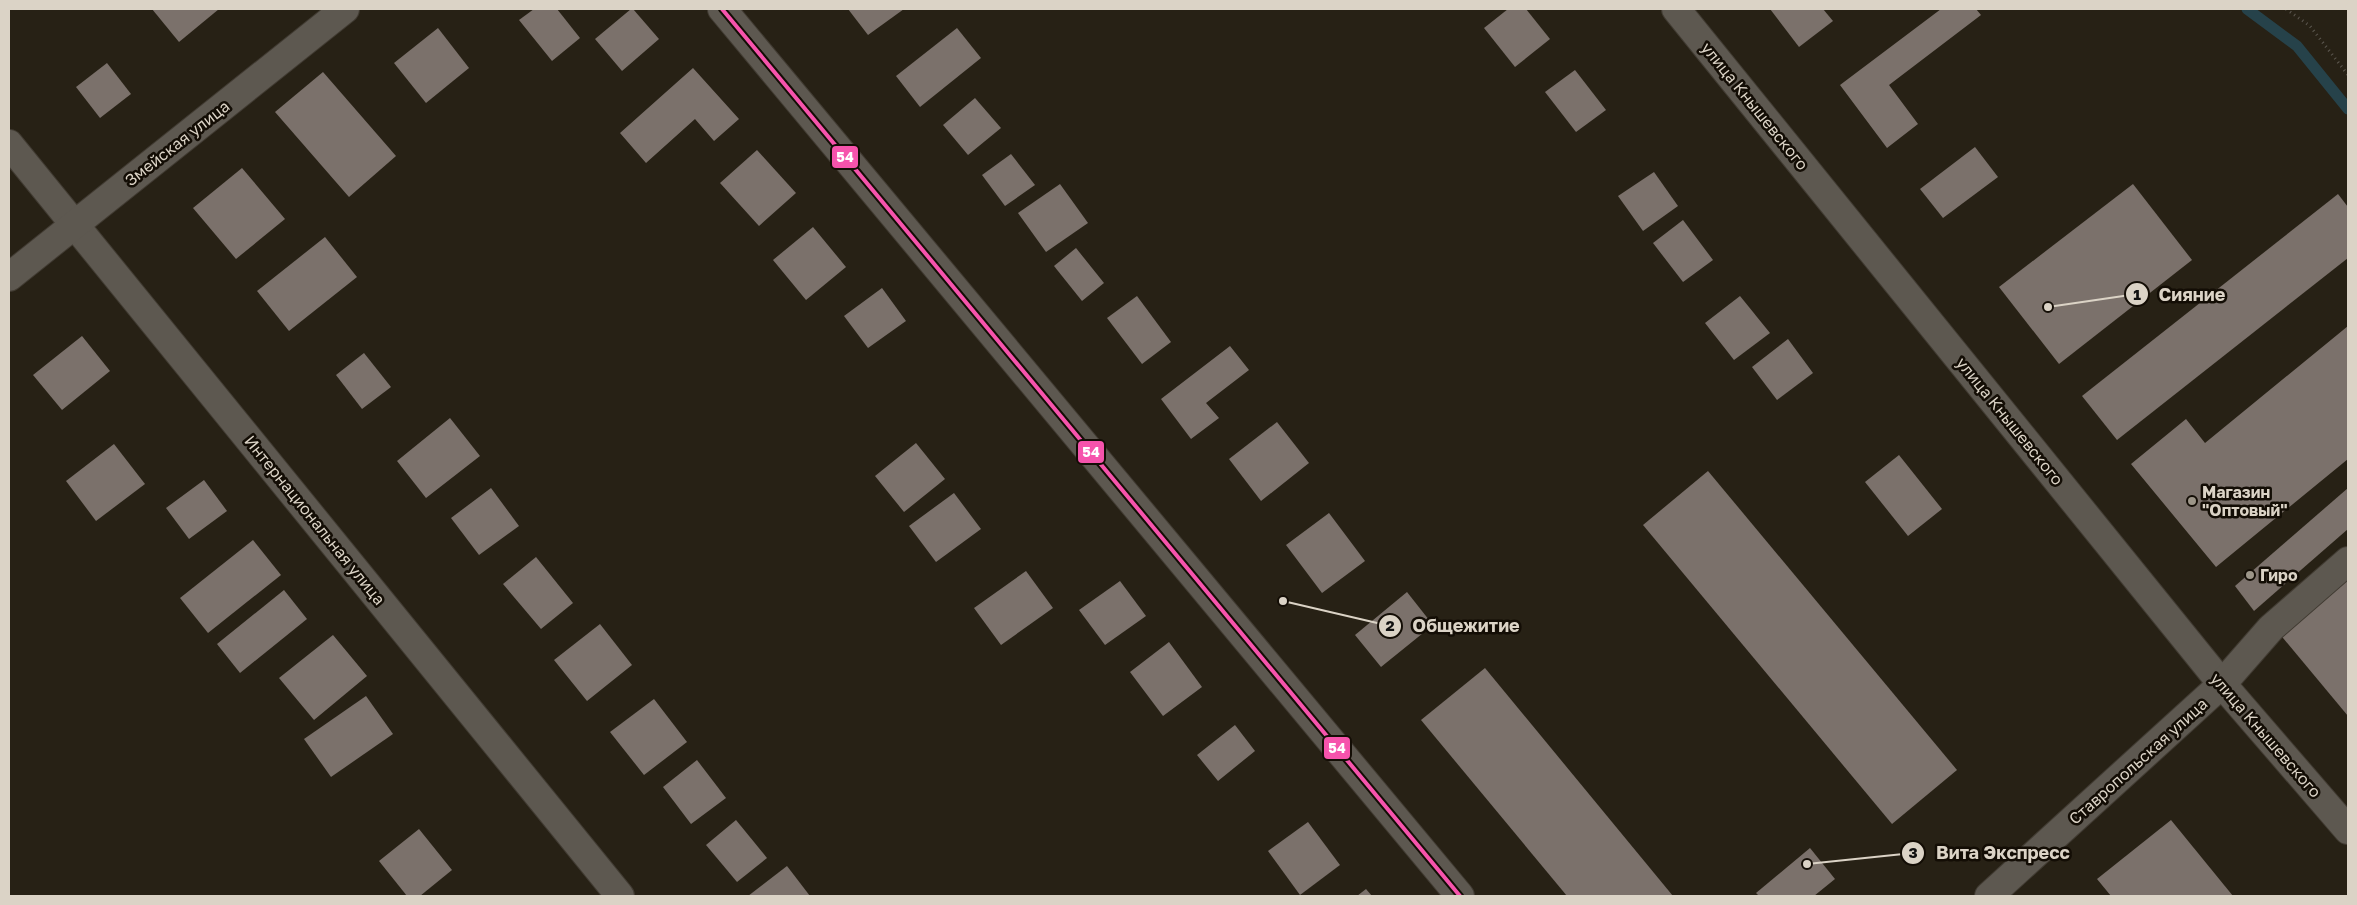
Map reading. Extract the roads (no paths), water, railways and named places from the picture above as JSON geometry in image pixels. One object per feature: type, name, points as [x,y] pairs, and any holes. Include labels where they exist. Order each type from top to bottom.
[{"type":"street","name":"Змейская улица","points":[[9,278],[74,224],[346,9]]},
{"type":"street","points":[[722,9],[1460,896]]},
{"type":"street","name":"улица Кнышевского","points":[[1676,9],[2222,684],[2348,830]]},
{"type":"street","name":"Интернациональная улица","points":[[9,144],[620,896]]},
{"type":"street","name":"Ставропольская улица","points":[[1989,896],[2222,684],[2271,628],[2348,561]]},
{"type":"waterway","points":[[2247,9],[2297,46],[2348,109]]},
{"type":"place","name":"Сияние","points":[[2048,307]]},
{"type":"place","name":"Магазин \"Оптовый\"","points":[[2192,501]]},
{"type":"place","name":"Гиро","points":[[2250,575]]},
{"type":"place","name":"Общежитие","points":[[1283,601]]},
{"type":"place","name":"Вита Экспресс","points":[[1807,864]]}]
